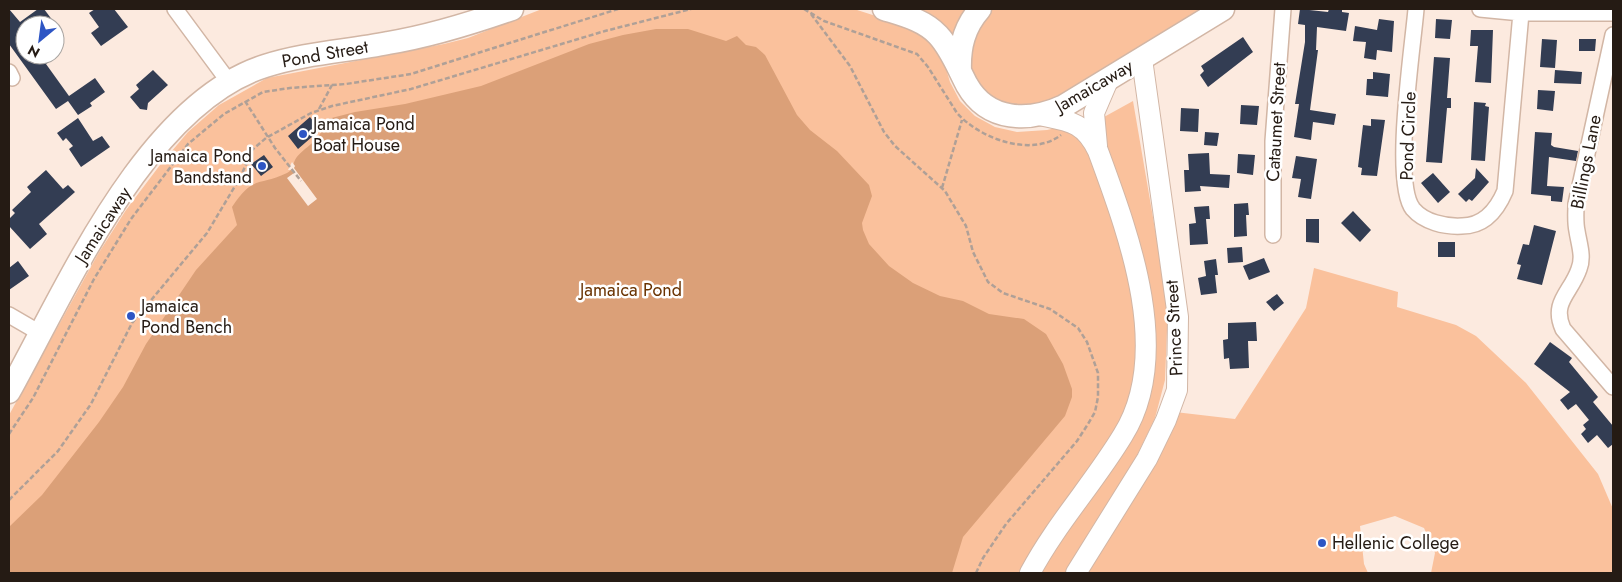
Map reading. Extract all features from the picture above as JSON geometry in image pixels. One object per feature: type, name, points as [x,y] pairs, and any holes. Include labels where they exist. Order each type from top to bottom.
[{"type":"highway","name":"Pond Street","points":[[229,82],[274,63],[413,39],[512,9]]},
{"type":"highway","name":"Jamaicaway","points":[[884,9],[916,20],[932,30],[946,46],[976,97],[991,110],[1011,117],[1039,115],[1064,106],[1216,12]]},
{"type":"highway","points":[[960,71],[963,38],[969,24],[980,9]]},
{"type":"highway","name":"Jamaicaway","points":[[9,392],[84,252],[132,179],[180,122],[209,96],[229,82]]},
{"type":"main road","name":"Prince Street","points":[[1076,573],[1147,459],[1166,420],[1177,390],[1176,308],[1142,58]]},
{"type":"main road","points":[[1030,573],[1062,521],[1123,435],[1133,414],[1142,385],[1145,339],[1139,286],[1129,246],[1098,151],[1094,113],[1109,78]]},
{"type":"main road","points":[[1039,115],[1080,126],[1098,151]]},
{"type":"street","points":[[175,9],[229,82]]},
{"type":"street","name":"Cataumet Street","points":[[1273,235],[1273,141],[1283,9]]},
{"type":"street","name":"Pond Circle","points":[[1416,9],[1403,161],[1406,194],[1412,209],[1425,218],[1448,226],[1472,226],[1490,216],[1500,204],[1505,190],[1521,13]]},
{"type":"street","points":[[1480,9],[1521,13],[1613,13]]},
{"type":"street","name":"Billings Lane","points":[[1613,35],[1576,204],[1576,231],[1581,258],[1579,270],[1558,309],[1559,320],[1563,329],[1613,386]]},
{"type":"street","points":[[9,315],[40,333]]},
{"type":"path","points":[[9,434],[37,390],[101,266],[137,209],[194,138],[224,114],[260,93],[399,76],[437,67],[618,9]]},
{"type":"path","points":[[9,500],[58,451],[91,404],[132,323],[207,232],[241,176],[252,150],[269,136],[319,111],[411,89],[605,32],[691,9]]},
{"type":"path","points":[[804,9],[852,32],[917,54],[962,120],[995,138],[1022,144],[1049,142],[1065,131]]},
{"type":"path","points":[[811,14],[850,66],[884,132],[895,146],[942,188],[966,226],[973,252],[988,282],[1002,293],[1050,309],[1078,328],[1087,342],[1098,373],[1098,397],[1088,424],[1077,442],[1006,524],[983,558],[976,573]]},
{"type":"path","points":[[319,111],[332,85]]},
{"type":"path","points":[[245,101],[275,148],[301,181]]},
{"type":"path","points":[[942,188],[962,120]]},
{"type":"green space","name":"Jamaica Pond","points":[[542,9],[854,9],[910,27],[931,41],[944,62],[950,82],[960,101],[975,116],[995,127],[1017,132],[1047,130],[1104,117],[1133,101],[1168,305],[1165,380],[1155,418],[1132,466],[1089,532],[1069,573],[9,573],[9,415],[98,254],[126,210],[188,132],[219,105],[267,78],[468,38]]},
{"type":"green space","points":[[911,9],[966,9],[966,10],[952,36]]},
{"type":"green space","points":[[990,9],[1203,9],[1042,106],[1001,105],[983,89],[973,76],[968,62],[969,49],[985,13]]},
{"type":"green space","points":[[1314,268],[1398,292],[1397,307],[1456,325],[1476,336],[1526,383],[1598,474],[1613,509],[1613,573],[1431,573],[1435,553],[1424,528],[1395,516],[1360,526],[1364,564],[1368,573],[1085,573],[1175,412],[1235,419],[1306,308]]},
{"type":"shaded area","name":"Jamaica Pond","points":[[656,29],[688,29],[726,41],[737,36],[746,45],[756,47],[765,55],[797,115],[810,130],[837,151],[869,185],[872,196],[862,223],[863,230],[869,244],[889,266],[913,283],[940,296],[963,301],[989,314],[1024,319],[1046,334],[1063,364],[1072,389],[1072,397],[1065,416],[963,537],[952,573],[9,573],[9,527],[42,495],[99,422],[123,387],[146,344],[196,270],[237,225],[232,207],[239,197],[251,185],[290,171],[298,156],[317,138],[323,128],[320,121],[481,86],[589,44]]},
{"type":"pier","points":[[292,162],[295,166],[294,168],[317,199],[308,206],[287,178],[294,173],[288,170]]},
{"type":"building","points":[[9,9],[15,16],[15,52],[9,44]]},
{"type":"building","points":[[38,9],[44,9],[48,15],[30,15]]},
{"type":"building","points":[[95,9],[114,9],[128,27],[101,46],[91,33],[99,27],[89,13]]},
{"type":"building","points":[[1300,9],[1328,12],[1329,9],[1342,9],[1342,12],[1349,13],[1346,31],[1317,27],[1316,50],[1318,50],[1310,110],[1336,114],[1334,125],[1313,122],[1311,140],[1294,137],[1299,104],[1295,104],[1305,42],[1305,25],[1298,24]]},
{"type":"building","points":[[1379,19],[1394,21],[1392,52],[1377,50],[1376,60],[1364,58],[1366,42],[1353,41],[1355,26],[1377,30]]},
{"type":"building","points":[[1436,19],[1452,20],[1450,39],[1435,38]]},
{"type":"building","points":[[1471,30],[1493,30],[1491,83],[1475,82],[1478,46],[1470,46]]},
{"type":"building","points":[[1243,37],[1253,52],[1208,87],[1200,75],[1204,71],[1201,66]]},
{"type":"building","points":[[1542,39],[1557,40],[1555,68],[1540,67]]},
{"type":"building","points":[[1579,39],[1596,39],[1595,51],[1579,51]]},
{"type":"building","points":[[1434,57],[1450,58],[1447,98],[1451,98],[1451,108],[1447,108],[1442,163],[1426,162]]},
{"type":"building","points":[[24,65],[47,65],[69,96],[95,78],[105,92],[90,103],[92,106],[78,115],[68,101],[56,109]]},
{"type":"building","points":[[153,70],[168,85],[148,103],[147,110],[140,109],[130,97],[139,89],[136,85]]},
{"type":"building","points":[[1555,70],[1582,72],[1581,84],[1554,83]]},
{"type":"building","points":[[1373,72],[1390,74],[1388,97],[1366,95],[1367,79],[1373,79]]},
{"type":"building","points":[[1538,90],[1555,91],[1553,111],[1537,109]]},
{"type":"building","points":[[1474,102],[1486,103],[1485,106],[1489,107],[1485,161],[1471,160]]},
{"type":"building","points":[[1241,105],[1259,106],[1257,125],[1240,124]]},
{"type":"building","points":[[1181,108],[1199,109],[1198,132],[1180,131]]},
{"type":"building","name":"Jamaica Pond Boat House","points":[[310,117],[320,130],[298,149],[288,136]]},
{"type":"building","points":[[78,118],[93,141],[102,136],[110,147],[81,167],[69,149],[73,146],[66,138],[63,141],[57,133]]},
{"type":"building","points":[[1371,119],[1385,120],[1377,176],[1361,175],[1362,168],[1358,167],[1363,125],[1371,126]]},
{"type":"building","points":[[1205,132],[1219,133],[1217,146],[1204,145]]},
{"type":"building","points":[[1535,132],[1552,133],[1551,145],[1554,147],[1578,151],[1576,161],[1549,157],[1547,186],[1564,187],[1562,202],[1551,201],[1551,196],[1531,194]]},
{"type":"building","points":[[1209,153],[1210,174],[1230,175],[1229,188],[1200,186],[1201,191],[1185,192],[1184,170],[1189,170],[1188,154]]},
{"type":"building","points":[[1238,154],[1255,155],[1253,175],[1237,173]]},
{"type":"building","name":"Jamaica Pond Bandstand","points":[[264,155],[273,167],[261,176],[251,164]]},
{"type":"building","points":[[1296,156],[1317,159],[1311,199],[1298,197],[1301,179],[1292,178]]},
{"type":"building","points":[[1476,168],[1489,182],[1472,201],[1469,199],[1466,202],[1458,194],[1475,178]]},
{"type":"building","points":[[46,170],[63,189],[68,185],[75,192],[39,224],[47,234],[30,249],[9,226],[9,219],[15,213],[12,210],[31,192],[27,187]]},
{"type":"building","points":[[1433,173],[1450,192],[1438,203],[1421,183]]},
{"type":"building","points":[[1248,203],[1249,215],[1246,215],[1247,236],[1234,237],[1234,204]]},
{"type":"building","points":[[1209,206],[1210,219],[1206,219],[1208,244],[1190,245],[1189,224],[1196,223],[1194,207]]},
{"type":"building","points":[[1353,211],[1371,230],[1360,242],[1341,223]]},
{"type":"building","points":[[1306,219],[1319,219],[1319,243],[1306,242]]},
{"type":"building","points":[[1534,225],[1556,231],[1542,285],[1517,279],[1521,265],[1517,264],[1523,244],[1529,245]]},
{"type":"building","points":[[1438,242],[1455,242],[1455,257],[1438,257]]},
{"type":"building","points":[[1242,247],[1243,262],[1228,263],[1227,248]]},
{"type":"building","points":[[1264,258],[1270,272],[1249,280],[1243,266]]},
{"type":"building","points":[[1216,259],[1218,275],[1215,275],[1217,293],[1201,295],[1198,278],[1206,276],[1204,261]]},
{"type":"building","points":[[18,261],[29,276],[9,290],[9,268]]},
{"type":"building","points":[[1277,294],[1284,303],[1274,311],[1266,302]]},
{"type":"building","points":[[1256,322],[1257,341],[1248,341],[1249,368],[1230,369],[1229,358],[1224,359],[1223,340],[1228,339],[1228,323]]},
{"type":"building","points":[[1550,342],[1572,358],[1569,362],[1598,397],[1593,402],[1613,426],[1613,444],[1608,448],[1597,435],[1588,443],[1581,434],[1586,429],[1583,425],[1589,420],[1576,404],[1568,410],[1560,400],[1570,392],[1534,364]]},
{"type":"place","name":"Jamaica Pond Boat House","points":[[303,134]]},
{"type":"place","name":"Jamaica Pond Bandstand","points":[[262,166]]},
{"type":"place","name":"Jamaica Pond Bench","points":[[131,316]]},
{"type":"place","name":"Hellenic College","points":[[1322,543]]}]
